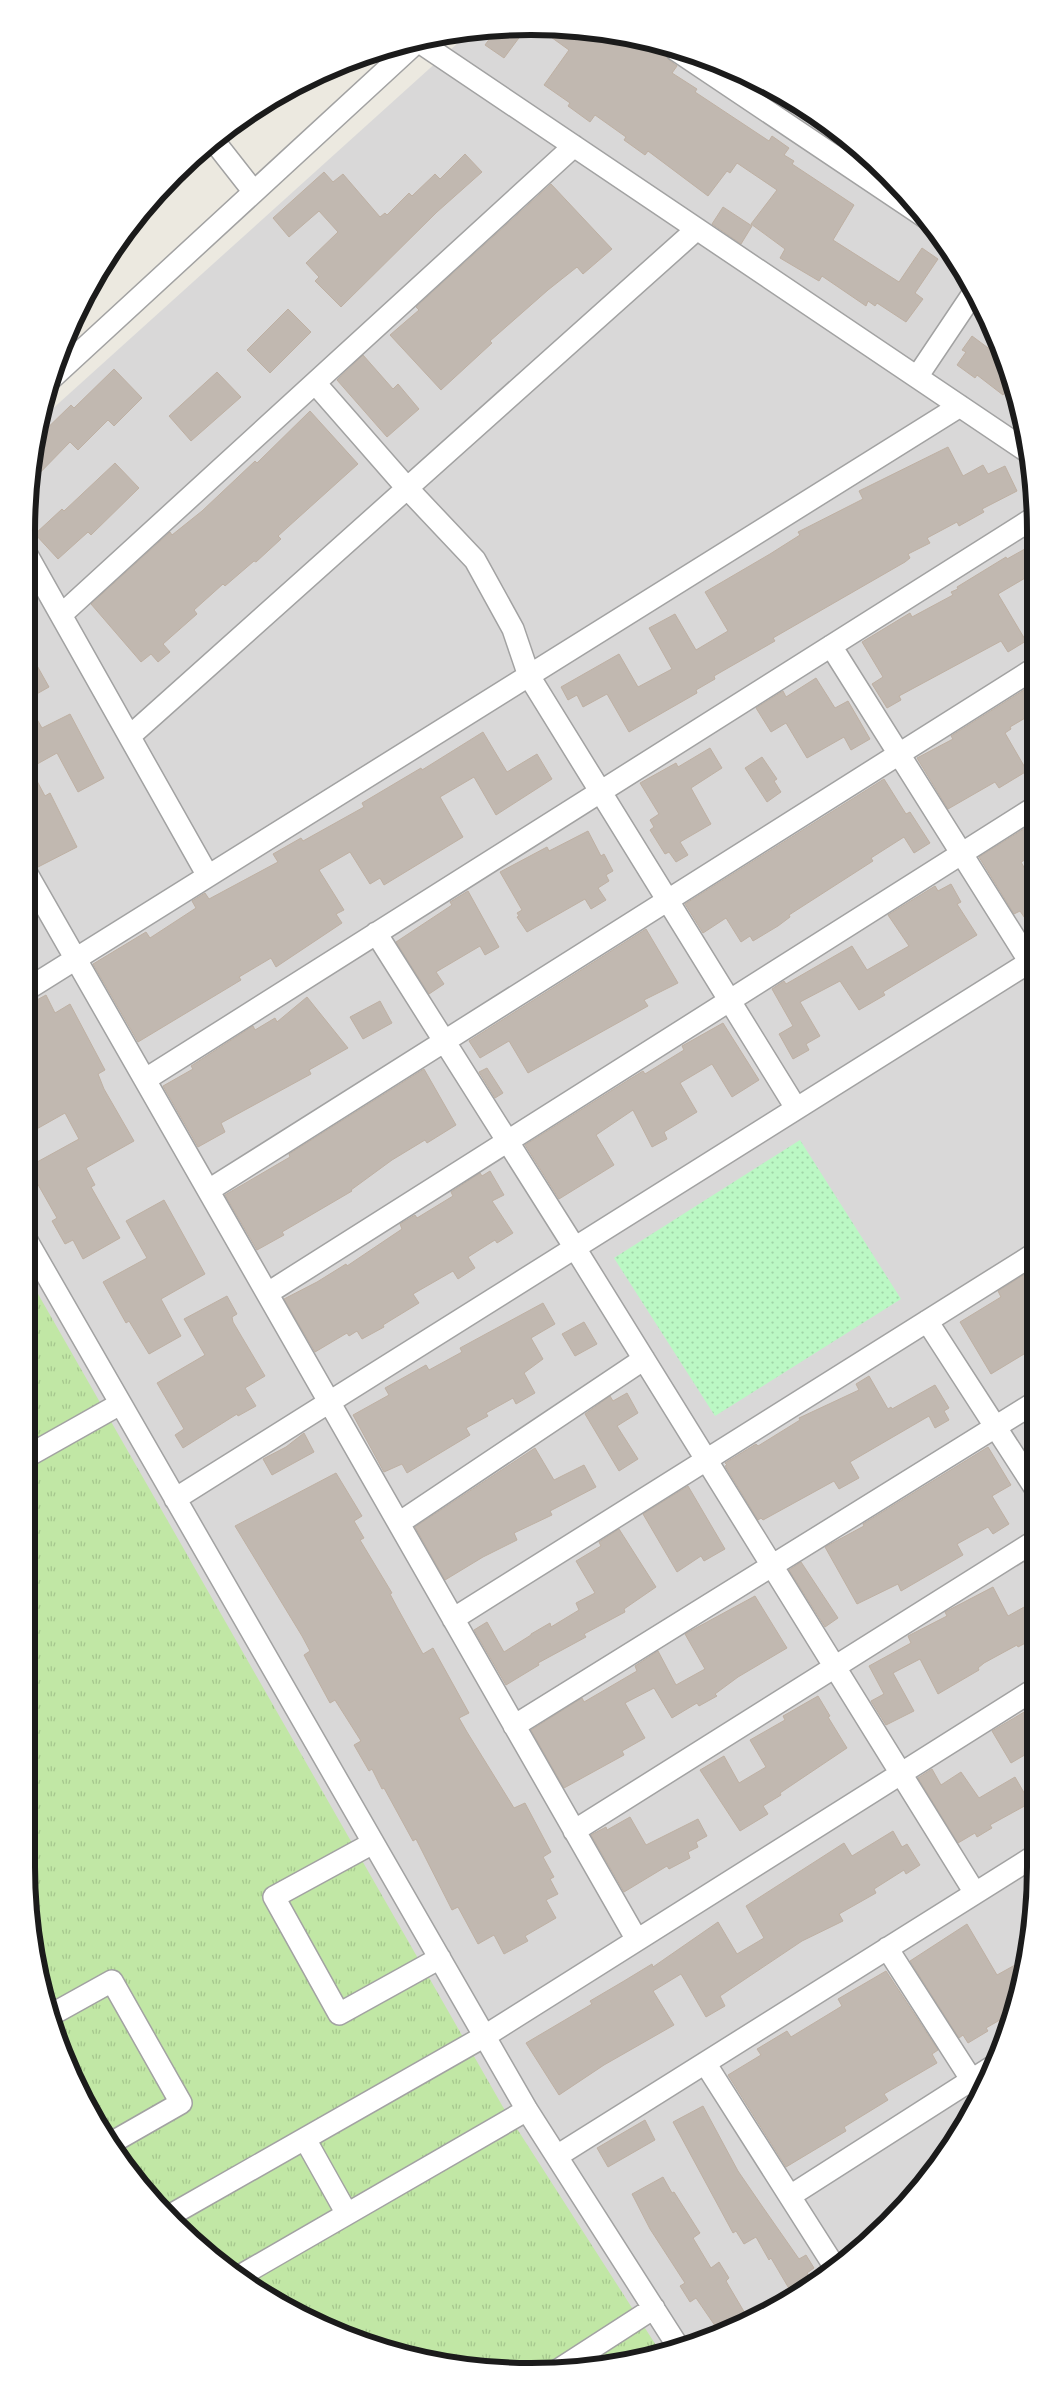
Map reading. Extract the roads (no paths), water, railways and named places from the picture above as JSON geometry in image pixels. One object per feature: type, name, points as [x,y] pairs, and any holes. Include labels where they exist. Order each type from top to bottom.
[{"type":"street","points":[[428,46],[1019,446]]},
{"type":"street","points":[[62,368],[407,51]]},
{"type":"street","points":[[696,63],[901,201]]},
{"type":"street","points":[[218,146],[254,192]]},
{"type":"street","points":[[61,615],[574,146]]},
{"type":"street","points":[[130,736],[697,229]]},
{"type":"street","points":[[917,377],[969,299]]},
{"type":"street","points":[[315,383],[407,488],[474,560],[513,629],[529,676],[796,1108]]},
{"type":"street","points":[[35,984],[960,406]]},
{"type":"street","points":[[146,1079],[1027,521]]},
{"type":"street","points":[[35,570],[208,876]]},
{"type":"street","points":[[831,646],[1027,955]]},
{"type":"street","points":[[209,1190],[1027,673]]},
{"type":"street","points":[[268,1293],[1027,812]]},
{"type":"street","points":[[35,887],[637,1940]]},
{"type":"street","points":[[376,933],[575,1248],[975,1893]]},
{"type":"street","points":[[175,1499],[796,1108],[1027,966]]},
{"type":"street","points":[[35,1255],[527,2110],[675,2341]]},
{"type":"street","points":[[454,1618],[1027,1258]]},
{"type":"street","points":[[927,1321],[1027,1476]]},
{"type":"street","points":[[399,1523],[644,1359]]},
{"type":"street","points":[[35,1452],[120,1404]]},
{"type":"street","points":[[514,1726],[1027,1407]]},
{"type":"street","points":[[574,1831],[1027,1546]]},
{"type":"street","points":[[175,2213],[485,2036],[1027,1694]]},
{"type":"street","points":[[373,1843],[274,1897],[339,2014],[440,1958]]},
{"type":"street","points":[[557,2156],[1027,1861]]},
{"type":"street","points":[[790,2196],[976,2086],[887,1948]]},
{"type":"street","points":[[57,2012],[112,1980],[182,2103],[117,2140]]},
{"type":"street","points":[[705,2063],[832,2262]]},
{"type":"street","points":[[246,2273],[527,2110]]},
{"type":"street","points":[[305,2139],[347,2214]]},
{"type":"street","points":[[572,2361],[654,2308]]}]
